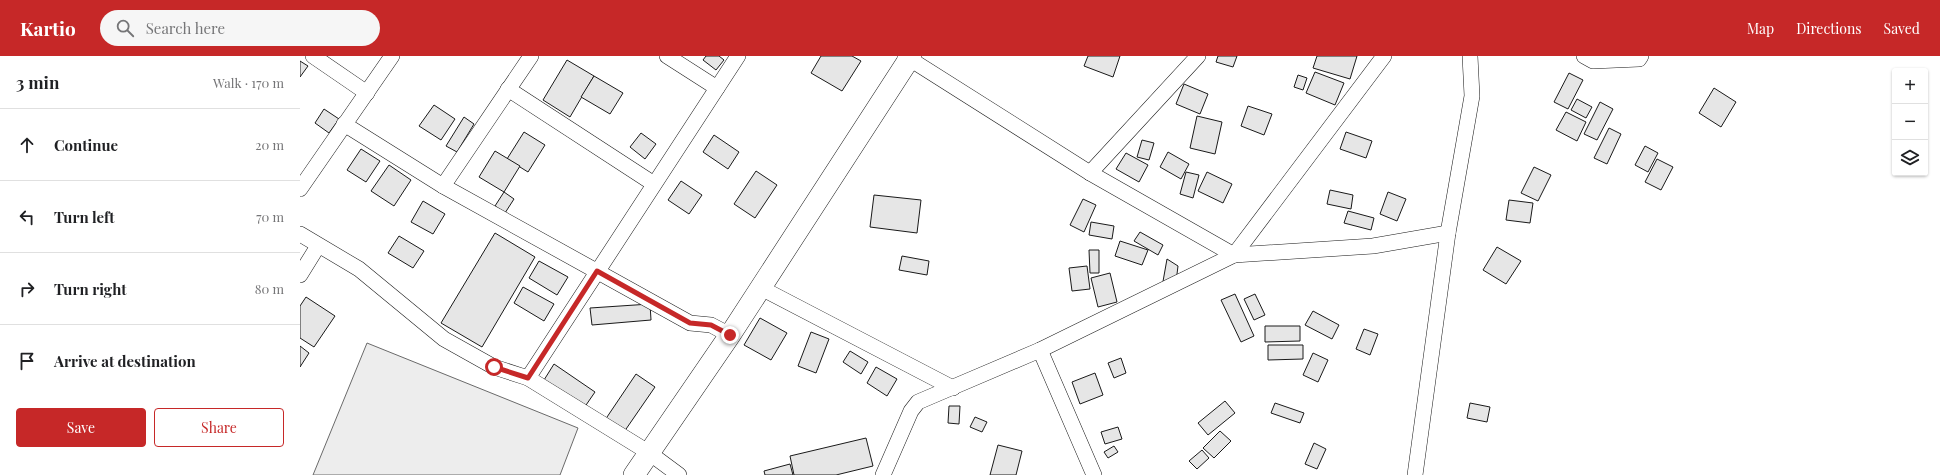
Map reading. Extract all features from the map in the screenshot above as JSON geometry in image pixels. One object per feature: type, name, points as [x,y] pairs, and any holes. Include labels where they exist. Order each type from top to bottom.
[{"type":"highway","points":[[634,475],[648,452],[762,288],[909,57]]},
{"type":"street","points":[[313,56],[367,93]]},
{"type":"street","points":[[300,189],[392,56]]},
{"type":"street","points":[[442,186],[531,56]]},
{"type":"street","points":[[667,56],[717,88]]},
{"type":"street","points":[[528,378],[738,56]]},
{"type":"street","points":[[1090,173],[1198,56]]},
{"type":"street","points":[[1234,255],[1384,56]]},
{"type":"street","points":[[1415,475],[1448,234],[1472,96],[1470,56]]},
{"type":"street","points":[[1584,56],[1593,61],[1639,60],[1641,56]]},
{"type":"street","points":[[909,57],[1090,173],[1234,255]]},
{"type":"street","points":[[508,89],[654,184]]},
{"type":"street","points":[[344,124],[442,186],[690,323],[711,325],[730,335]]},
{"type":"street","points":[[300,234],[359,269],[444,339],[494,367],[528,378],[648,452],[679,475]]},
{"type":"street","points":[[883,475],[911,411],[918,402],[1040,350],[1234,255],[1373,246],[1448,234]]},
{"type":"street","points":[[300,275],[318,246]]},
{"type":"street","points":[[762,288],[953,388]]},
{"type":"street","points":[[1040,350],[1094,475]]},
{"type":"shaded area","points":[[367,343],[578,428],[560,475],[313,475]]},
{"type":"building","points":[[706,56],[719,56],[724,60],[716,70],[703,60]]},
{"type":"building","points":[[821,56],[852,56],[861,61],[842,91],[811,73]]},
{"type":"building","points":[[1088,56],[1120,56],[1113,77],[1084,66]]},
{"type":"building","points":[[1218,56],[1237,56],[1233,67],[1216,62]]},
{"type":"building","points":[[1317,56],[1357,56],[1350,79],[1313,68]]},
{"type":"building","points":[[567,60],[594,76],[570,117],[543,100]]},
{"type":"building","points":[[300,61],[308,66],[300,77]]},
{"type":"building","points":[[1315,72],[1344,83],[1335,105],[1306,93]]},
{"type":"building","points":[[1569,73],[1583,80],[1568,109],[1554,102]]},
{"type":"building","points":[[1298,75],[1307,78],[1303,90],[1294,87]]},
{"type":"building","points":[[594,76],[623,93],[610,114],[581,97]]},
{"type":"building","points":[[1184,84],[1208,94],[1200,114],[1176,104]]},
{"type":"building","points":[[1714,88],[1736,102],[1721,127],[1699,113]]},
{"type":"building","points":[[1577,99],[1592,107],[1586,118],[1571,110]]},
{"type":"building","points":[[1600,102],[1613,109],[1597,140],[1584,134]]},
{"type":"building","points":[[434,105],[455,119],[441,140],[419,126]]},
{"type":"building","points":[[1248,106],[1272,114],[1264,135],[1241,126]]},
{"type":"building","points":[[324,109],[339,119],[329,133],[315,123]]},
{"type":"building","points":[[1566,112],[1586,122],[1577,141],[1556,130]]},
{"type":"building","points":[[1197,116],[1222,122],[1215,154],[1190,148]]},
{"type":"building","points":[[464,117],[474,124],[457,152],[446,146]]},
{"type":"building","points":[[1609,128],[1621,134],[1607,164],[1594,158]]},
{"type":"building","points":[[524,132],[545,145],[528,172],[507,159]]},
{"type":"building","points":[[1346,132],[1372,141],[1366,158],[1340,149]]},
{"type":"building","points":[[641,133],[656,144],[645,159],[630,147]]},
{"type":"building","points":[[714,135],[739,152],[728,169],[703,152]]},
{"type":"building","points":[[1142,140],[1154,143],[1149,160],[1137,157]]},
{"type":"building","points":[[1645,146],[1658,153],[1648,172],[1635,165]]},
{"type":"building","points":[[361,149],[380,161],[366,182],[347,170]]},
{"type":"building","points":[[495,151],[520,166],[504,192],[479,177]]},
{"type":"building","points":[[1168,152],[1189,164],[1181,179],[1160,167]]},
{"type":"building","points":[[1126,153],[1148,165],[1139,182],[1116,169]]},
{"type":"building","points":[[1657,159],[1673,167],[1661,190],[1645,182]]},
{"type":"building","points":[[389,165],[411,180],[394,206],[371,191]]},
{"type":"building","points":[[1534,167],[1551,175],[1538,201],[1521,193]]},
{"type":"building","points":[[756,171],[777,185],[755,218],[734,204]]},
{"type":"building","points":[[1186,172],[1199,175],[1193,198],[1180,194]]},
{"type":"building","points":[[1207,172],[1232,184],[1223,203],[1198,191]]},
{"type":"building","points":[[681,181],[702,195],[689,214],[668,200]]},
{"type":"building","points":[[1330,190],[1353,195],[1351,209],[1327,204]]},
{"type":"building","points":[[504,192],[514,199],[505,213],[495,206]]},
{"type":"building","points":[[1388,192],[1406,199],[1397,221],[1380,214]]},
{"type":"building","points":[[874,195],[921,200],[917,233],[870,227]]},
{"type":"building","points":[[1083,199],[1096,205],[1084,232],[1070,225]]},
{"type":"building","points":[[1509,200],[1533,203],[1530,223],[1506,220]]},
{"type":"building","points":[[423,201],[445,214],[433,234],[411,222]]},
{"type":"building","points":[[1348,211],[1374,218],[1371,230],[1344,223]]},
{"type":"building","points":[[1091,222],[1114,226],[1112,239],[1089,235]]},
{"type":"building","points":[[1140,232],[1163,245],[1158,255],[1134,241]]},
{"type":"building","points":[[495,233],[535,257],[482,347],[441,323]]},
{"type":"building","points":[[399,236],[424,251],[413,268],[388,253]]},
{"type":"building","points":[[1120,241],[1148,250],[1142,265],[1115,256]]},
{"type":"building","points":[[1497,247],[1521,261],[1506,284],[1483,270]]},
{"type":"building","points":[[1089,250],[1099,250],[1099,273],[1090,273]]},
{"type":"building","points":[[902,256],[929,261],[927,275],[899,270]]},
{"type":"building","points":[[1167,259],[1178,266],[1176,282],[1162,287]]},
{"type":"building","points":[[539,261],[568,277],[557,295],[529,278]]},
{"type":"building","points":[[1087,266],[1090,289],[1072,291],[1069,268]]},
{"type":"building","points":[[1110,273],[1117,302],[1098,307],[1091,278]]},
{"type":"building","points":[[523,287],[554,304],[544,321],[514,303]]},
{"type":"building","points":[[1235,294],[1254,336],[1241,342],[1221,300]]},
{"type":"building","points":[[1255,294],[1265,315],[1254,320],[1244,299]]},
{"type":"building","points":[[306,297],[335,316],[314,347],[300,338],[300,306]]},
{"type":"building","points":[[650,304],[651,320],[592,325],[590,308]]},
{"type":"building","points":[[1313,311],[1339,325],[1332,339],[1305,325]]},
{"type":"building","points":[[760,318],[787,333],[771,360],[744,345]]},
{"type":"building","points":[[1265,326],[1300,326],[1300,341],[1265,342]]},
{"type":"building","points":[[1364,329],[1378,334],[1370,355],[1356,349]]},
{"type":"building","points":[[811,332],[829,339],[816,373],[798,366]]},
{"type":"building","points":[[1268,345],[1303,345],[1303,359],[1268,360]]},
{"type":"building","points":[[300,346],[309,353],[300,367]]},
{"type":"building","points":[[850,351],[868,362],[861,374],[843,362]]},
{"type":"building","points":[[1313,353],[1328,360],[1318,382],[1303,375]]},
{"type":"building","points":[[1121,358],[1126,373],[1114,378],[1108,363]]},
{"type":"building","points":[[554,364],[595,392],[584,408],[544,380]]},
{"type":"building","points":[[876,367],[897,379],[887,396],[867,383]]},
{"type":"building","points":[[1095,373],[1103,395],[1080,404],[1072,382]]},
{"type":"building","points":[[636,374],[655,387],[624,432],[605,420]]},
{"type":"building","points":[[1225,401],[1235,413],[1208,435],[1198,423]]},
{"type":"building","points":[[1275,403],[1304,413],[1300,423],[1271,413]]},
{"type":"building","points":[[1470,403],[1490,407],[1487,422],[1467,418]]},
{"type":"building","points":[[949,406],[960,406],[959,424],[948,423]]},
{"type":"building","points":[[975,417],[987,422],[982,432],[970,427]]},
{"type":"building","points":[[1118,427],[1122,439],[1105,444],[1101,432]]},
{"type":"building","points":[[1220,431],[1231,441],[1214,458],[1203,448]]},
{"type":"building","points":[[866,438],[873,466],[836,475],[794,475],[790,456]]},
{"type":"building","points":[[1314,443],[1326,449],[1317,469],[1305,464]]},
{"type":"building","points":[[998,445],[1022,451],[1016,475],[990,475]]},
{"type":"building","points":[[1114,446],[1118,452],[1108,458],[1104,452]]},
{"type":"building","points":[[1202,450],[1209,458],[1197,469],[1189,461]]},
{"type":"building","points":[[790,464],[793,475],[765,475],[764,471]]},
{"type":"route","points":[[494,367],[528,378],[597,271],[690,323],[711,325],[730,335]]}]
